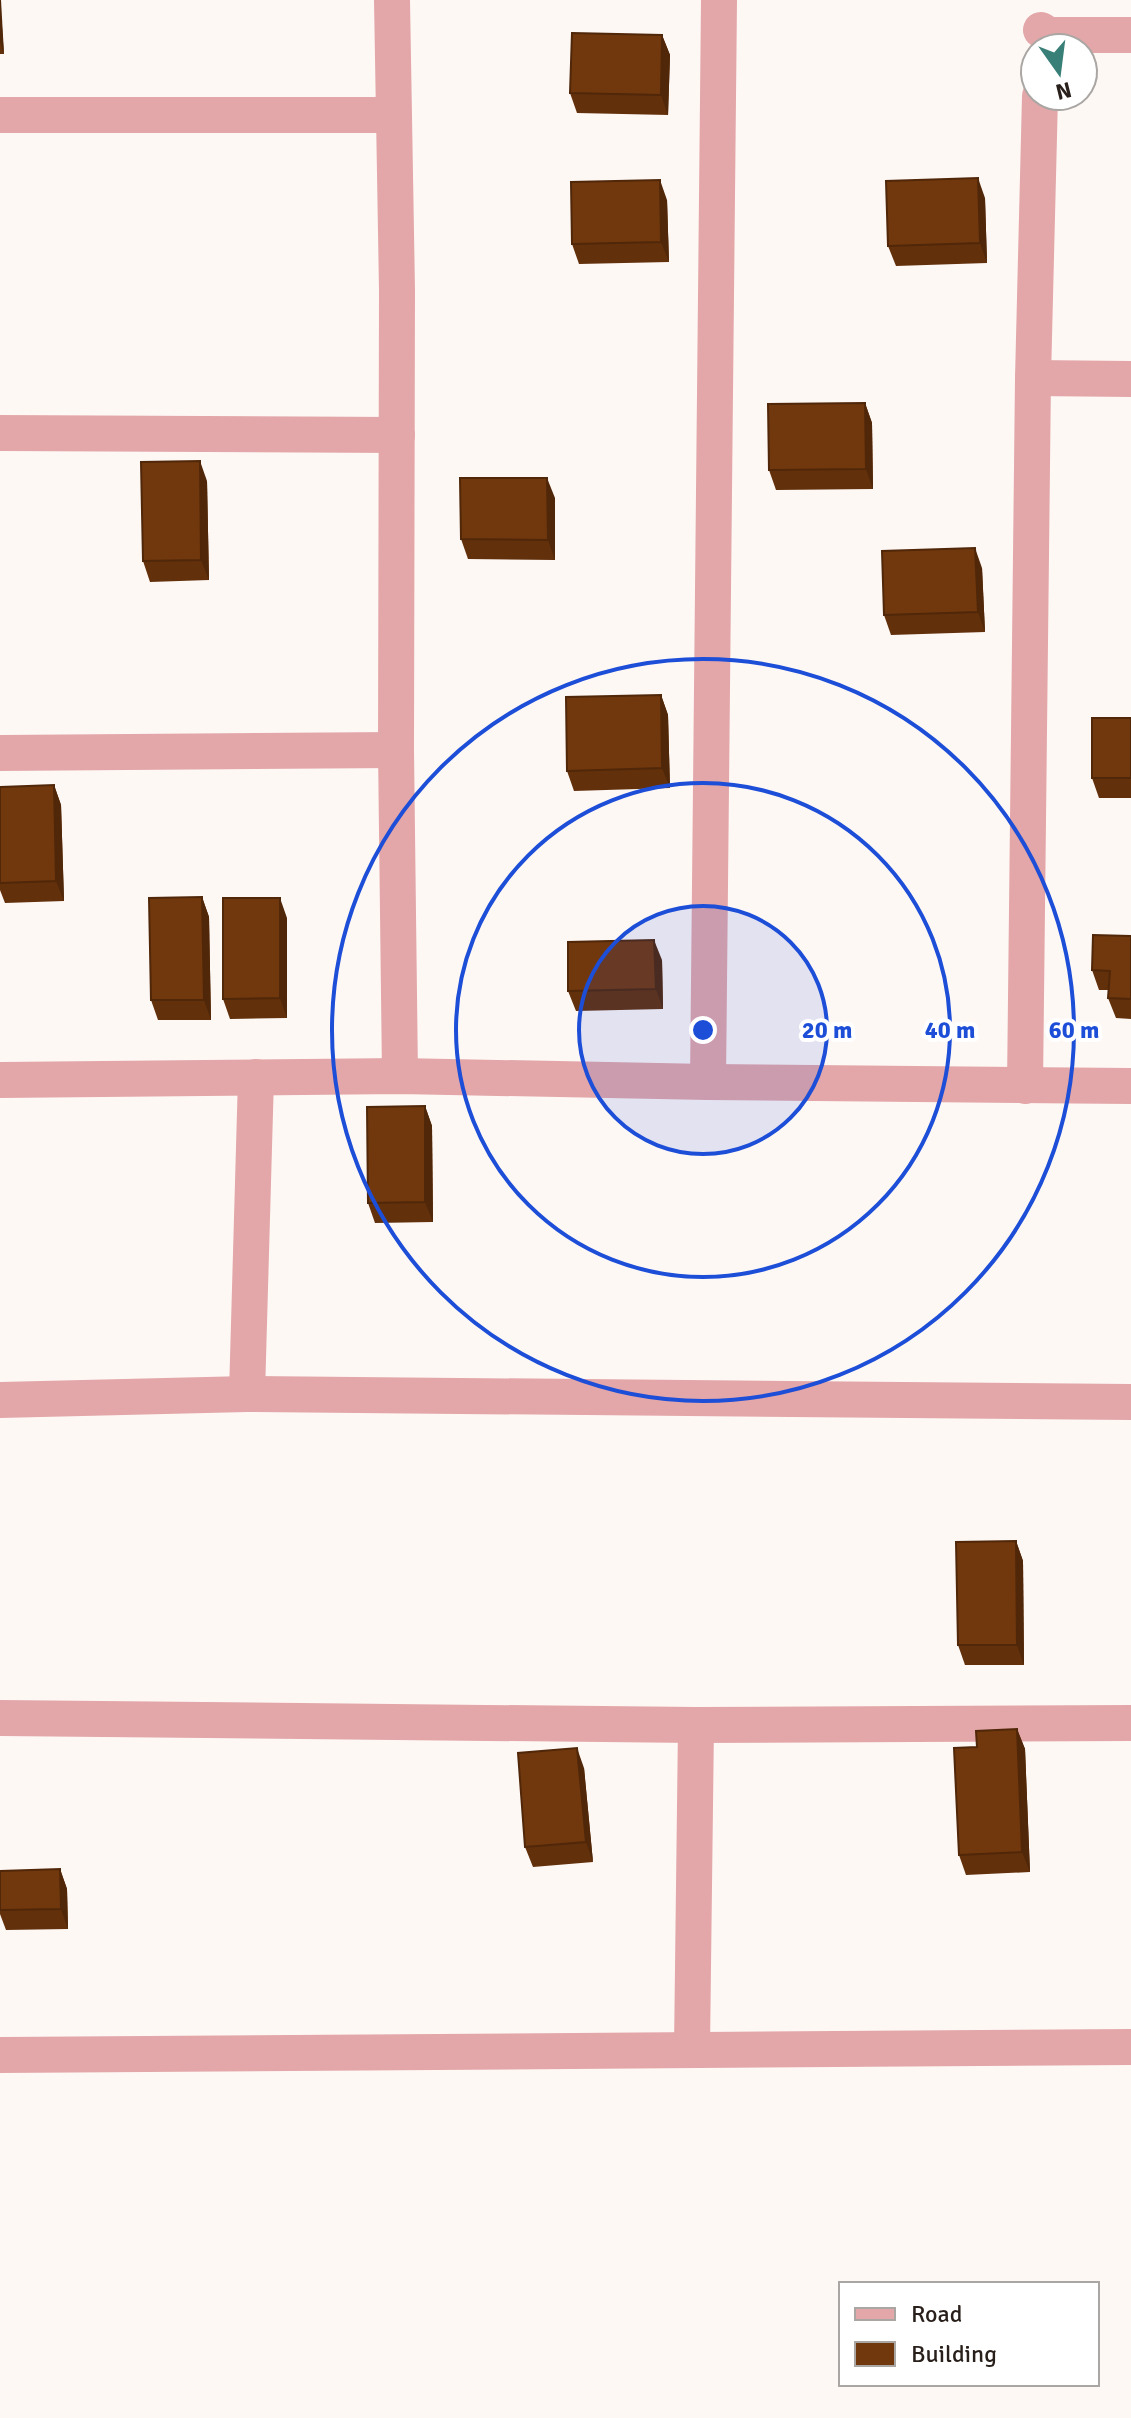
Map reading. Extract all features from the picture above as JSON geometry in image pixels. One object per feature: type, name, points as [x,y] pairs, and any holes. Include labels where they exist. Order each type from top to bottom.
[{"type":"street","points":[[392,0],[400,1076]]},
{"type":"street","points":[[708,1082],[719,0]]},
{"type":"street","points":[[1042,26],[1049,35],[1131,35]]},
{"type":"street","points":[[1025,1086],[1033,378],[1040,112]]},
{"type":"street","points":[[0,115],[393,115]]},
{"type":"street","points":[[1033,378],[1131,379]]},
{"type":"street","points":[[0,433],[397,435]]},
{"type":"street","points":[[0,753],[396,750]]},
{"type":"street","points":[[0,1080],[400,1076],[1131,1086]]},
{"type":"street","points":[[247,1394],[256,1077]]},
{"type":"street","points":[[0,1400],[247,1394],[1131,1402]]},
{"type":"street","points":[[0,1718],[696,1725],[1131,1723]]},
{"type":"street","points":[[692,2049],[696,1725]]},
{"type":"street","points":[[0,2055],[1131,2047]]},
{"type":"building","points":[[572,33],[662,35],[661,95],[570,93]]},
{"type":"building","points":[[978,178],[980,243],[888,246],[886,181]]},
{"type":"building","points":[[660,180],[661,242],[572,244],[571,182]]},
{"type":"building","points":[[865,403],[866,469],[769,470],[768,404]]},
{"type":"building","points":[[200,461],[201,560],[143,561],[141,462]]},
{"type":"building","points":[[460,478],[547,478],[548,540],[461,539]]},
{"type":"building","points":[[975,548],[978,612],[884,615],[882,551]]},
{"type":"building","points":[[661,695],[662,768],[567,771],[566,697]]},
{"type":"building","points":[[1092,718],[1131,718],[1131,778],[1092,778]]},
{"type":"building","points":[[54,785],[56,881],[0,883],[0,787]]},
{"type":"building","points":[[202,897],[204,1000],[151,1000],[149,898]]},
{"type":"building","points":[[223,898],[280,898],[280,998],[223,999]]},
{"type":"building","points":[[1093,935],[1131,936],[1131,999],[1108,998],[1110,971],[1092,970]]},
{"type":"building","points":[[654,940],[656,989],[568,991],[568,942]]},
{"type":"building","points":[[425,1106],[425,1202],[368,1203],[367,1107]]},
{"type":"building","points":[[1016,1541],[1017,1645],[958,1645],[956,1542]]},
{"type":"building","points":[[1017,1729],[1022,1852],[959,1855],[954,1748],[977,1747],[976,1731]]},
{"type":"building","points":[[577,1748],[586,1842],[525,1847],[518,1753]]},
{"type":"building","points":[[60,1869],[61,1909],[0,1910],[0,1871]]}]
